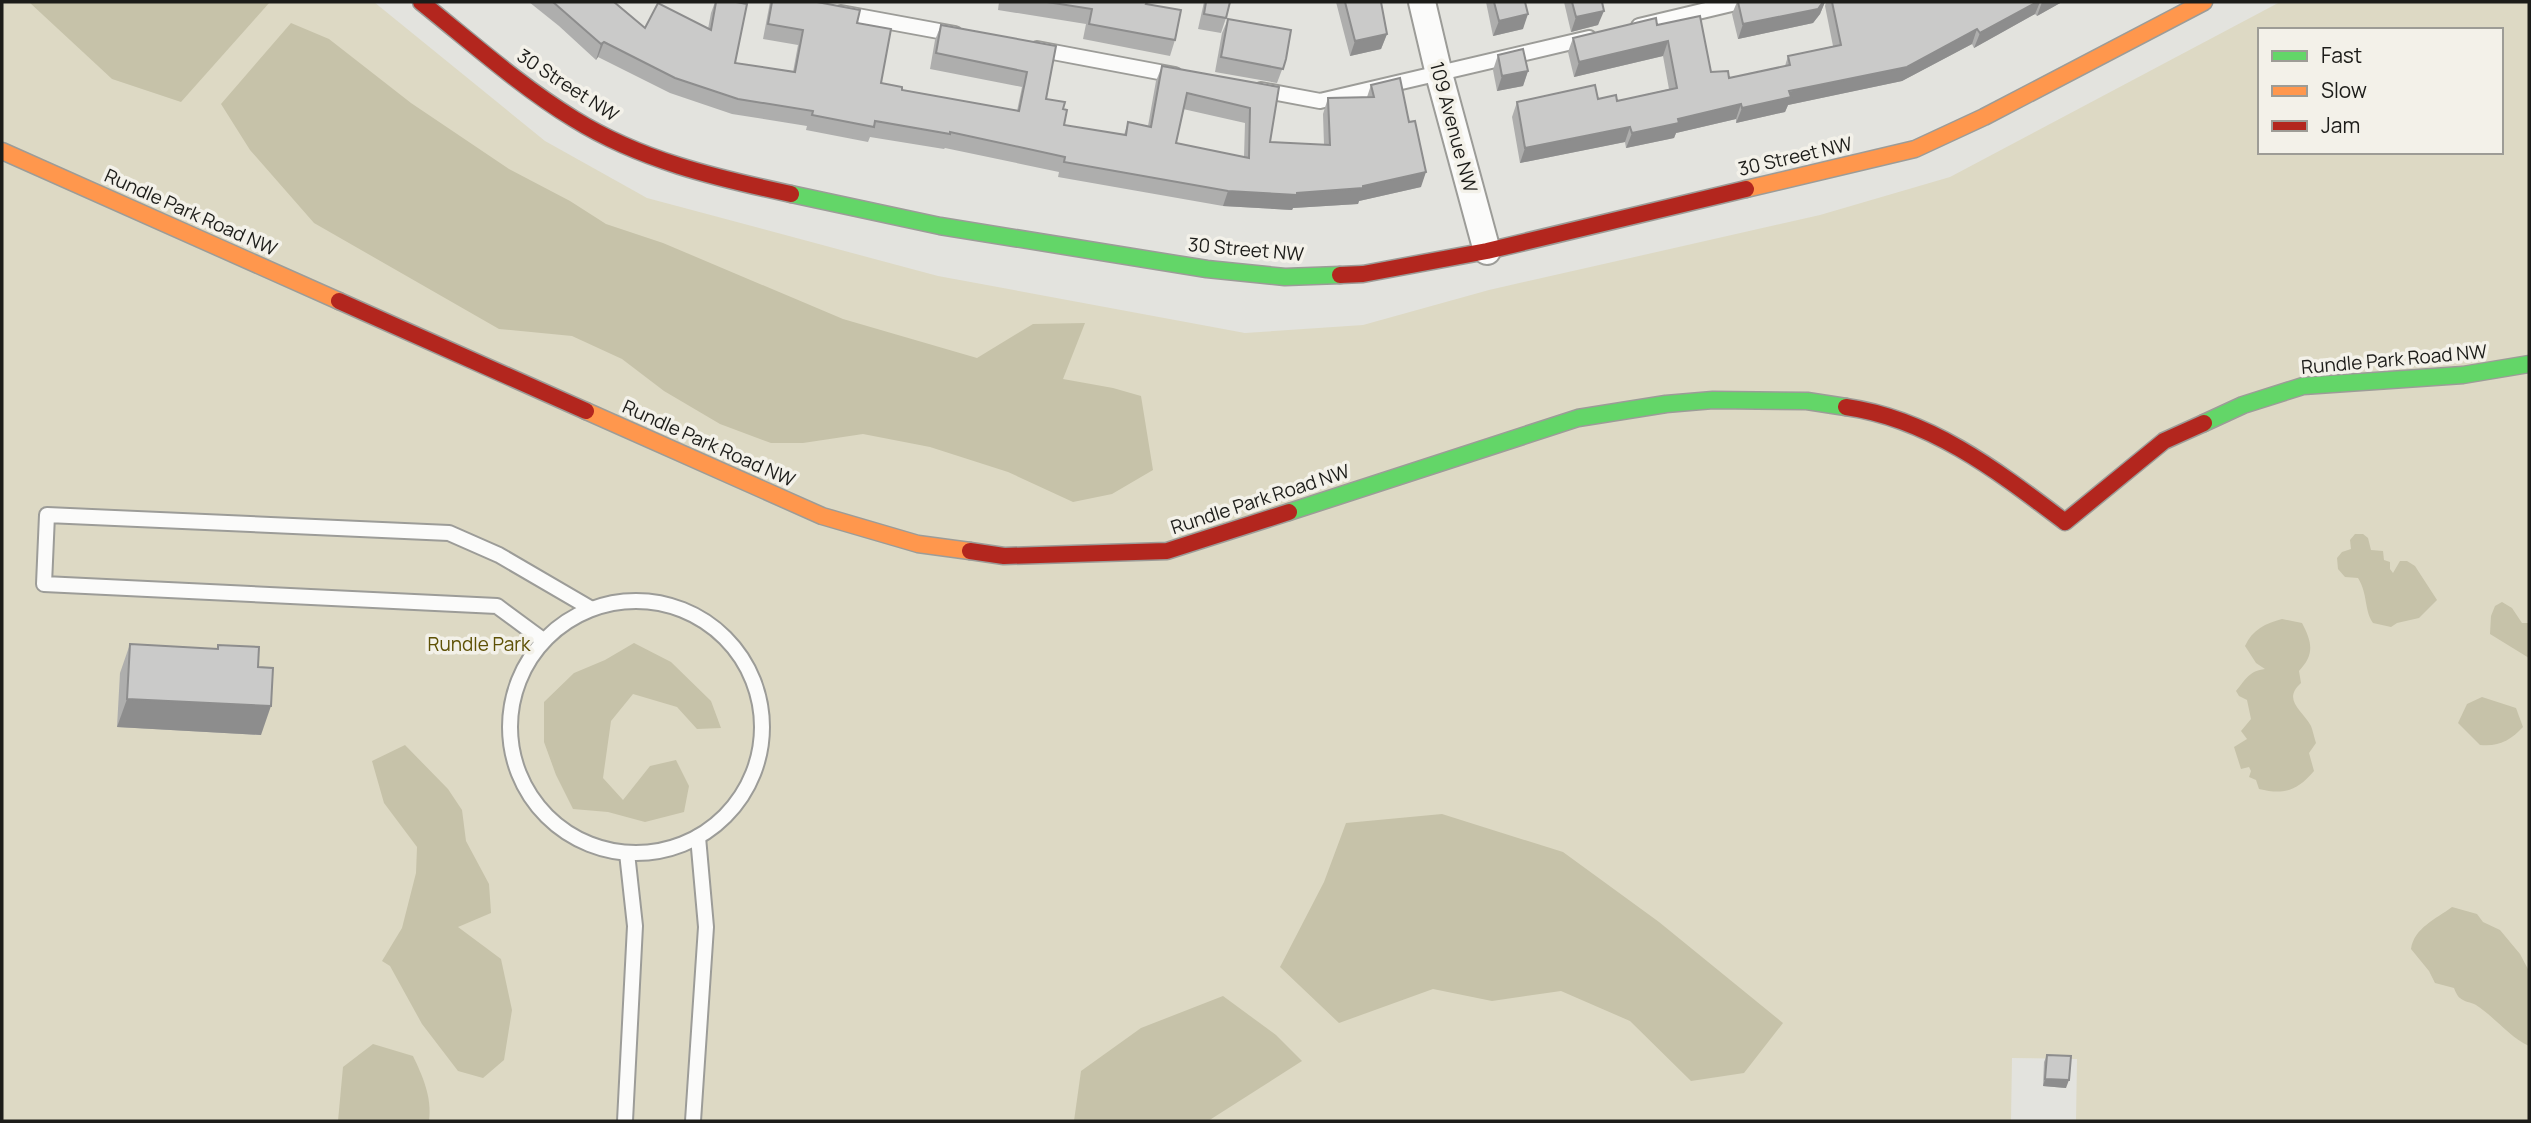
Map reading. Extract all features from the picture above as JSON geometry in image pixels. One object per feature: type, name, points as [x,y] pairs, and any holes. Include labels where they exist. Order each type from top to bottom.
[{"type":"street","name":"30 Street NW","points":[[421,2],[516,78],[575,120],[639,152],[680,167],[722,179],[940,226],[1207,269],[1285,277],[1363,274],[1487,251],[1915,149],[1984,117],[2204,2]]},
{"type":"street","name":"109 Avenue NW","points":[[1422,2],[1438,74],[1487,251]]},
{"type":"street","name":"Rundle Park Road NW","points":[[2,151],[822,516],[918,544],[1004,556],[1167,551],[1578,418],[1606,412],[1731,398],[1833,404],[1894,417],[1939,436],[2012,482],[2065,522],[2164,440],[2243,405],[2303,386],[2463,375],[2529,364]]},
{"type":"lane","points":[[1253,89],[1320,101],[1740,2]]},
{"type":"lane","points":[[820,9],[969,37]]},
{"type":"lane","points":[[1023,47],[1185,76]]},
{"type":"lane","points":[[542,640],[497,606],[44,584],[47,515],[450,533],[499,555],[590,608]]},
{"type":"lane","points":[[635,600],[669,604],[697,615],[725,636],[742,657],[752,676],[762,713],[762,734],[759,756],[750,782],[735,805],[720,821],[698,837],[673,848],[627,853],[576,838],[542,812],[526,791],[519,775],[512,753],[509,727],[515,688],[524,666],[542,640],[558,626],[590,608],[635,600]]},
{"type":"lane","points":[[693,1121],[706,928],[698,837]]},
{"type":"lane","points":[[625,1121],[635,926],[627,853]]},
{"type":"green space","name":"Rundle Park","points":[[2,2],[374,2],[545,141],[647,198],[938,276],[1245,333],[1363,325],[1489,290],[1820,215],[1950,177],[2280,2],[2529,2],[2529,1121],[2076,1121],[2077,1059],[2012,1058],[2011,1121],[2,1121]]},
{"type":"shaded area","points":[[29,2],[270,2],[181,102],[112,79]]},
{"type":"shaded area","points":[[291,23],[329,39],[411,103],[509,169],[570,201],[606,224],[663,243],[843,319],[977,358],[1033,324],[1085,323],[1063,379],[1141,396],[1153,470],[1112,494],[1073,502],[1008,472],[930,447],[863,434],[803,443],[771,443],[720,424],[664,391],[622,359],[572,336],[499,329],[314,223],[250,150],[221,104]]},
{"type":"shaded area","points":[[2355,534],[2363,534],[2368,538],[2371,550],[2383,551],[2384,560],[2390,562],[2393,573],[2400,561],[2407,561],[2415,566],[2437,600],[2419,618],[2391,627],[2373,623],[2358,578],[2345,577],[2338,569],[2337,558],[2342,552],[2351,549],[2350,540]]},
{"type":"shaded area","points":[[2502,602],[2512,608],[2522,623],[2529,623],[2529,658],[2490,634],[2491,616],[2495,606]]},
{"type":"shaded area","points":[[2282,619],[2302,623],[2310,642],[2310,653],[2299,671],[2301,683],[2293,695],[2293,700],[2311,726],[2316,743],[2309,753],[2314,771],[2296,787],[2276,792],[2259,789],[2256,780],[2249,777],[2249,767],[2241,769],[2234,747],[2247,739],[2241,731],[2251,719],[2247,700],[2236,691],[2251,674],[2265,669],[2256,663],[2245,646],[2260,628]]},
{"type":"shaded area","points":[[634,643],[671,662],[711,701],[721,728],[697,729],[677,707],[633,694],[611,721],[603,778],[623,800],[650,766],[676,760],[689,786],[684,812],[645,822],[608,812],[573,809],[544,742],[544,702],[574,673],[605,660]]},
{"type":"shaded area","points":[[2482,697],[2516,708],[2523,727],[2504,742],[2480,745],[2458,723],[2467,704]]},
{"type":"shaded area","points":[[405,745],[448,789],[462,810],[466,841],[489,884],[491,913],[458,927],[501,959],[512,1010],[504,1060],[483,1078],[458,1071],[422,1024],[390,966],[382,961],[402,928],[416,873],[417,847],[384,803],[372,761]]},
{"type":"shaded area","points":[[1442,814],[1563,852],[1659,922],[1783,1023],[1744,1073],[1691,1081],[1630,1021],[1561,991],[1492,1001],[1433,989],[1339,1023],[1280,967],[1324,882],[1346,823]]},
{"type":"shaded area","points":[[2452,907],[2477,914],[2483,922],[2500,930],[2520,954],[2529,971],[2529,1046],[2476,1005],[2462,999],[2454,988],[2435,983],[2411,949],[2416,935]]},
{"type":"shaded area","points":[[1223,996],[1276,1035],[1302,1061],[1208,1121],[1074,1121],[1081,1071],[1141,1028]]},
{"type":"shaded area","points":[[373,1044],[413,1056],[428,1095],[429,1121],[338,1121],[343,1067]]},
{"type":"building","points":[[553,2],[614,2],[645,28],[658,3],[711,30],[716,2],[747,4],[735,63],[795,72],[803,30],[768,24],[772,2],[817,2],[860,10],[857,23],[891,29],[881,83],[902,87],[902,90],[1019,111],[1027,72],[936,53],[941,25],[1056,46],[1046,99],[1065,102],[1063,109],[1067,110],[1064,125],[1126,135],[1128,122],[1151,127],[1162,66],[1279,87],[1270,142],[1330,145],[1328,98],[1374,97],[1371,85],[1400,78],[1409,122],[1415,121],[1426,172],[1363,188],[1297,195],[1228,191],[1064,162],[1065,157],[950,132],[875,121],[874,127],[812,115],[813,111],[738,99],[675,78],[604,42],[601,44]],"holes":[[[1187,93],[1250,108],[1249,158],[1176,143]]]},
{"type":"building","points":[[1047,2],[1147,2],[1146,4],[1181,10],[1175,40],[1089,24],[1092,9]]},
{"type":"building","points":[[1206,2],[1230,2],[1226,18],[1204,14]]},
{"type":"building","points":[[1345,2],[1381,2],[1387,34],[1355,41]]},
{"type":"building","points":[[1494,2],[1525,2],[1528,14],[1499,21]]},
{"type":"building","points":[[1572,2],[1602,2],[1604,11],[1576,17]]},
{"type":"building","points":[[1738,2],[1823,2],[1818,9],[1743,24]]},
{"type":"building","points":[[1832,2],[2037,2],[1980,33],[1977,29],[1907,67],[1789,91],[1791,97],[1742,108],[1741,104],[1678,119],[1679,123],[1632,133],[1630,127],[1525,148],[1517,102],[1595,85],[1598,99],[1616,95],[1617,101],[1677,88],[1668,41],[1579,62],[1573,38],[1656,18],[1657,25],[1700,16],[1711,72],[1728,71],[1729,78],[1790,65],[1788,56],[1841,45]]},
{"type":"building","points":[[1228,19],[1291,30],[1283,69],[1221,57]]},
{"type":"building","points":[[1523,49],[1528,71],[1502,76],[1498,55]]},
{"type":"building","points":[[130,644],[218,649],[218,645],[259,647],[258,667],[273,668],[271,706],[127,699]]},
{"type":"building","points":[[2047,1055],[2071,1056],[2069,1080],[2045,1079]]},
{"type":"traffic: fast","points":[[791,194],[940,226],[1207,269],[1285,277],[1340,275]]},
{"type":"traffic: fast","points":[[2204,423],[2243,405],[2303,386],[2463,375],[2529,364]]},
{"type":"traffic: fast","points":[[1289,512],[1578,418],[1666,404],[1713,400],[1807,401],[1846,407]]},
{"type":"traffic: slow","points":[[1746,189],[1915,149],[1984,117],[2204,2]]},
{"type":"traffic: slow","points":[[2,151],[339,301]]},
{"type":"traffic: slow","points":[[586,411],[822,516],[918,544],[970,551]]},
{"type":"traffic: jam","points":[[421,2],[534,92],[599,133],[625,146],[679,166],[791,194]]},
{"type":"traffic: jam","points":[[1340,275],[1363,274],[1487,251],[1746,189]]},
{"type":"traffic: jam","points":[[339,301],[586,411]]},
{"type":"traffic: jam","points":[[1846,407],[1877,413],[1935,435],[1989,467],[2065,522],[2164,441],[2204,423]]},
{"type":"traffic: jam","points":[[970,551],[1004,556],[1167,551],[1289,512]]}]
